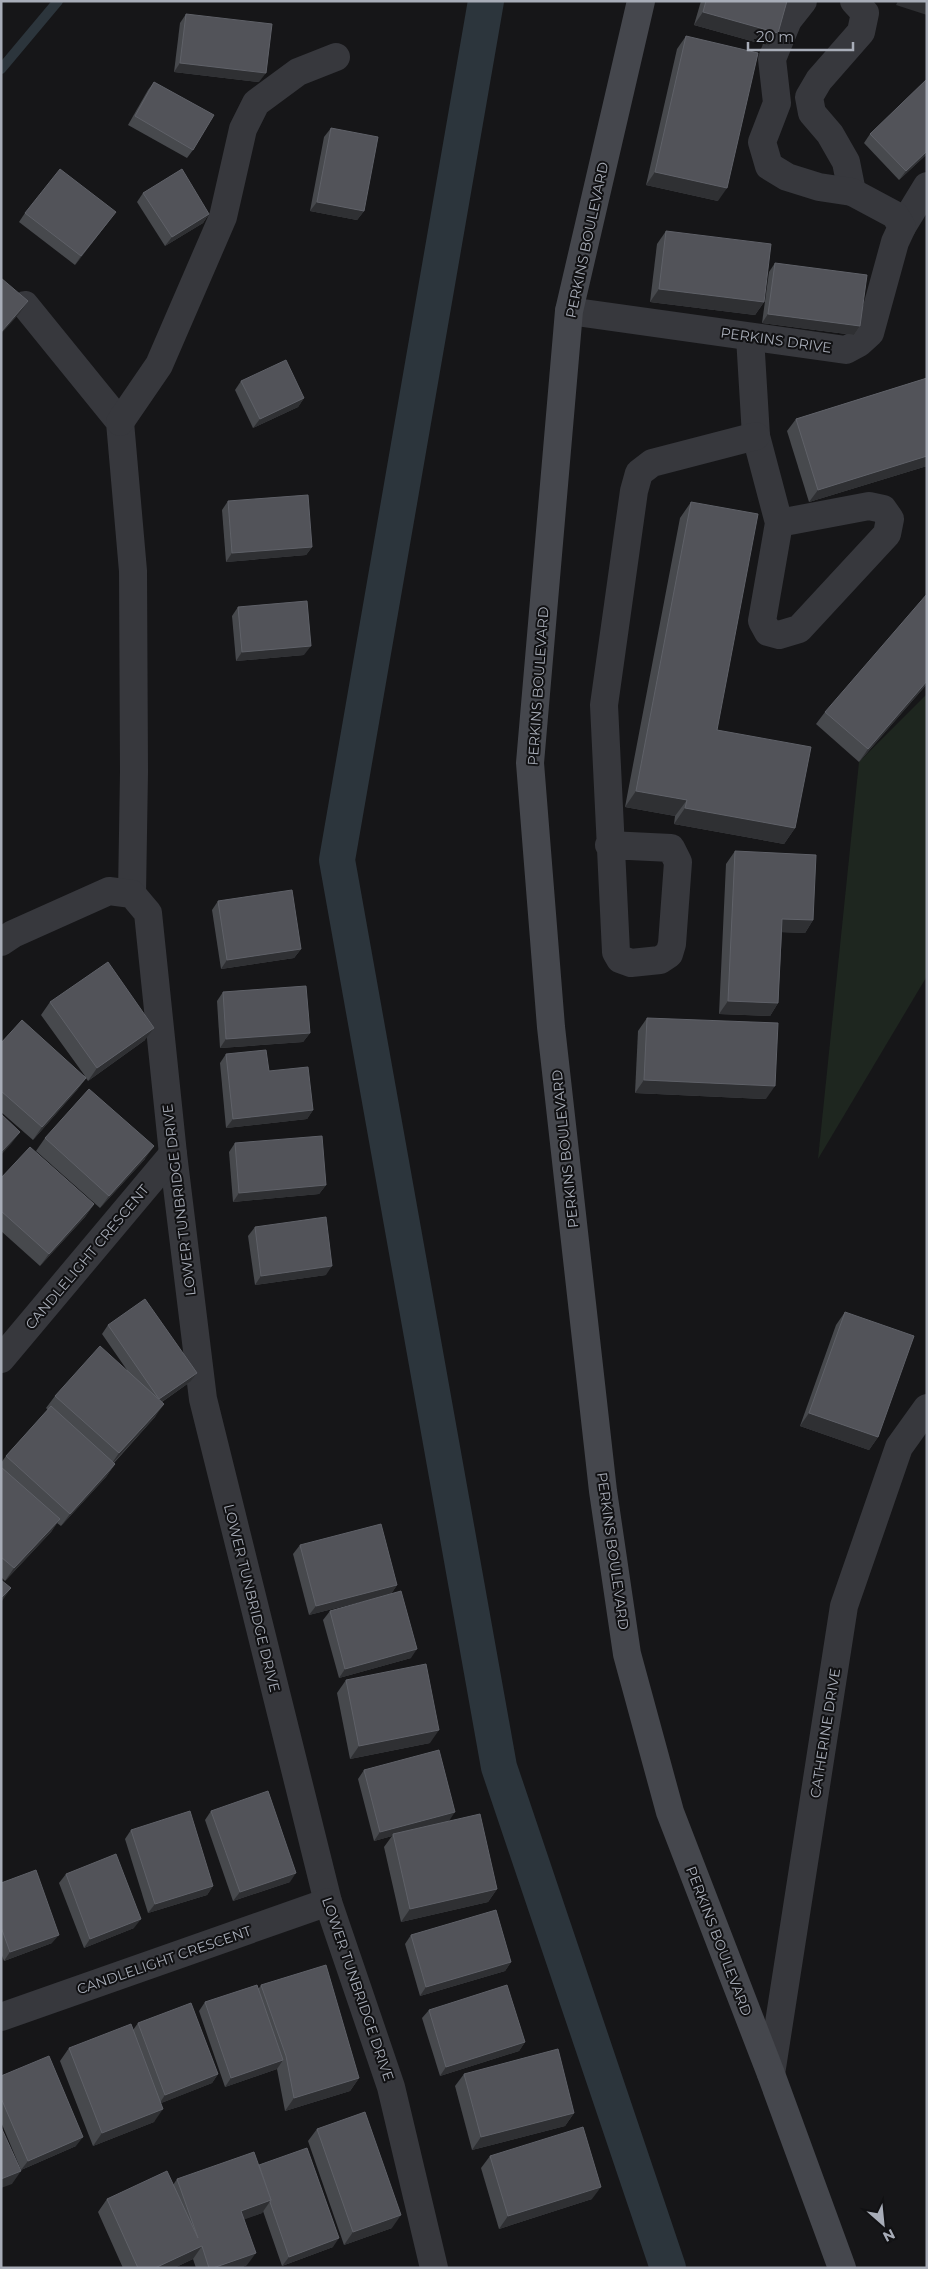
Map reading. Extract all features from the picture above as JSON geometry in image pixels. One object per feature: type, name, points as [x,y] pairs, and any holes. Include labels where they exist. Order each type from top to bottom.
[{"type":"street","name":"PERKINS BOULEVARD","points":[[641,1],[569,311],[530,763],[551,1027],[603,1491],[627,1654],[670,1812],[771,2074],[842,2268]]},
{"type":"street","points":[[803,1],[788,20],[772,59],[777,103],[762,142],[769,166],[787,177],[819,187],[852,192],[914,226]]},
{"type":"street","points":[[852,192],[846,162],[830,134],[812,113],[809,96],[819,80],[861,32],[864,13],[854,1]]},
{"type":"street","points":[[24,305],[120,422],[159,365],[223,217],[243,130],[256,103],[298,72],[336,57]]},
{"type":"street","points":[[777,103],[809,96]]},
{"type":"street","name":"PERKINS DRIVE","points":[[569,311],[846,350],[859,343],[870,333],[895,242],[914,226],[927,186]]},
{"type":"street","points":[[750,337],[756,436],[779,523],[762,621],[768,632],[779,635],[799,629],[887,534],[890,519],[883,509],[869,506],[779,523]]},
{"type":"street","name":"LOWER TUNBRIDGE DRIVE","points":[[120,422],[133,571],[134,772],[140,903],[203,1399],[328,1902],[391,2087],[434,2268]]},
{"type":"street","points":[[609,845],[604,704],[634,491],[639,473],[652,463],[756,436]]},
{"type":"street","points":[[1,942],[13,934],[109,891],[140,903]]},
{"type":"street","name":"CANDLELIGHT CRESCENT","points":[[1,1359],[173,1154]]},
{"type":"street","name":"CATHERINE DRIVE","points":[[771,2074],[844,1606],[899,1447],[927,1408]]},
{"type":"street","name":"CANDLELIGHT CRESCENT","points":[[1,2017],[328,1902]]},
{"type":"shaded area","points":[[927,694],[927,976],[818,1159],[859,762]]},
{"type":"building","points":[[706,1],[787,1],[778,33],[703,12]]},
{"type":"building","points":[[186,14],[272,24],[266,73],[180,63]]},
{"type":"building","points":[[686,36],[758,53],[727,188],[655,172]]},
{"type":"building","points":[[927,79],[927,151],[906,171],[870,134]]},
{"type":"building","points":[[154,82],[214,115],[193,150],[135,116]]},
{"type":"building","points":[[331,128],[378,137],[364,211],[317,202]]},
{"type":"building","points":[[60,169],[116,212],[81,256],[25,213]]},
{"type":"building","points":[[182,169],[209,214],[172,237],[143,193]]},
{"type":"building","points":[[666,231],[771,244],[764,302],[659,289]]},
{"type":"building","points":[[775,263],[867,275],[860,326],[768,314]]},
{"type":"building","points":[[1,278],[28,301],[1,332]]},
{"type":"building","points":[[286,360],[304,398],[260,419],[241,381]]},
{"type":"building","points":[[927,378],[927,456],[818,490],[796,419]]},
{"type":"building","points":[[308,495],[312,547],[232,553],[228,501]]},
{"type":"building","points":[[691,502],[758,514],[717,730],[811,747],[795,828],[685,808],[687,800],[636,791]]},
{"type":"building","points":[[927,594],[927,681],[868,749],[825,712]]},
{"type":"building","points":[[307,601],[311,646],[242,652],[238,607]]},
{"type":"building","points":[[735,851],[816,855],[813,920],[782,919],[778,1003],[728,1001]]},
{"type":"building","points":[[292,890],[301,949],[227,960],[218,901]]},
{"type":"building","points":[[108,962],[154,1028],[97,1068],[50,1002]]},
{"type":"building","points":[[306,986],[310,1033],[226,1039],[223,992]]},
{"type":"building","points":[[647,1018],[778,1023],[775,1086],[644,1080]]},
{"type":"building","points":[[22,1020],[86,1078],[42,1127],[1,1091],[1,1043]]},
{"type":"building","points":[[266,1050],[269,1071],[308,1067],[313,1110],[233,1119],[226,1054]]},
{"type":"building","points":[[89,1089],[154,1146],[109,1196],[45,1138]]},
{"type":"building","points":[[1,1114],[20,1132],[1,1152]]},
{"type":"building","points":[[322,1136],[326,1185],[239,1193],[235,1143]]},
{"type":"building","points":[[30,1147],[94,1204],[49,1254],[1,1211],[1,1178]]},
{"type":"building","points":[[326,1217],[332,1266],[261,1276],[255,1227]]},
{"type":"building","points":[[145,1299],[197,1373],[159,1399],[108,1325]]},
{"type":"building","points":[[845,1312],[914,1336],[878,1437],[809,1413]]},
{"type":"building","points":[[100,1346],[164,1404],[119,1453],[55,1396]]},
{"type":"building","points":[[51,1406],[115,1464],[70,1514],[6,1456]]},
{"type":"building","points":[[1,1467],[60,1519],[14,1568],[1,1557]]},
{"type":"building","points":[[381,1524],[397,1585],[316,1606],[300,1545]]},
{"type":"building","points":[[1,1580],[11,1588],[1,1598]]},
{"type":"building","points":[[401,1591],[417,1649],[345,1669],[330,1611]]},
{"type":"building","points":[[426,1664],[439,1730],[359,1746],[346,1680]]},
{"type":"building","points":[[439,1750],[455,1812],[380,1832],[364,1770]]},
{"type":"building","points":[[268,1791],[296,1873],[240,1892],[211,1811]]},
{"type":"building","points":[[190,1811],[213,1886],[155,1904],[131,1830]]},
{"type":"building","points":[[480,1814],[497,1889],[410,1909],[393,1834]]},
{"type":"building","points":[[116,1854],[141,1919],[90,1939],[66,1874]]},
{"type":"building","points":[[36,1870],[59,1935],[10,1952],[1,1927],[1,1883]]},
{"type":"building","points":[[496,1910],[511,1962],[426,1987],[411,1935]]},
{"type":"building","points":[[326,1965],[359,2078],[294,2098],[286,2056],[261,1985]]},
{"type":"building","points":[[257,1985],[283,2060],[231,2078],[205,2002]]},
{"type":"building","points":[[507,1985],[525,2042],[446,2067],[429,2010]]},
{"type":"building","points":[[191,2003],[218,2074],[165,2095],[138,2023]]},
{"type":"building","points":[[131,2024],[163,2109],[102,2133],[69,2048]]},
{"type":"building","points":[[558,2049],[574,2113],[481,2137],[464,2074]]},
{"type":"building","points":[[49,2056],[83,2137],[28,2161],[1,2098],[1,2076]]},
{"type":"building","points":[[365,2112],[401,2215],[353,2232],[317,2129]]},
{"type":"building","points":[[1,2127],[21,2171],[1,2179]]},
{"type":"building","points":[[583,2127],[601,2187],[508,2216],[490,2156]]},
{"type":"building","points":[[307,2148],[339,2238],[289,2257],[259,2165]]},
{"type":"building","points":[[254,2152],[271,2200],[241,2211],[256,2253],[209,2268],[202,2246],[155,2268],[138,2268],[107,2199],[167,2171],[198,2238],[177,2179]]},
{"type":"waterway","points":[[1,69],[58,1]]},
{"type":"waterway","points":[[486,1],[337,860],[499,1767],[668,2268]]}]
